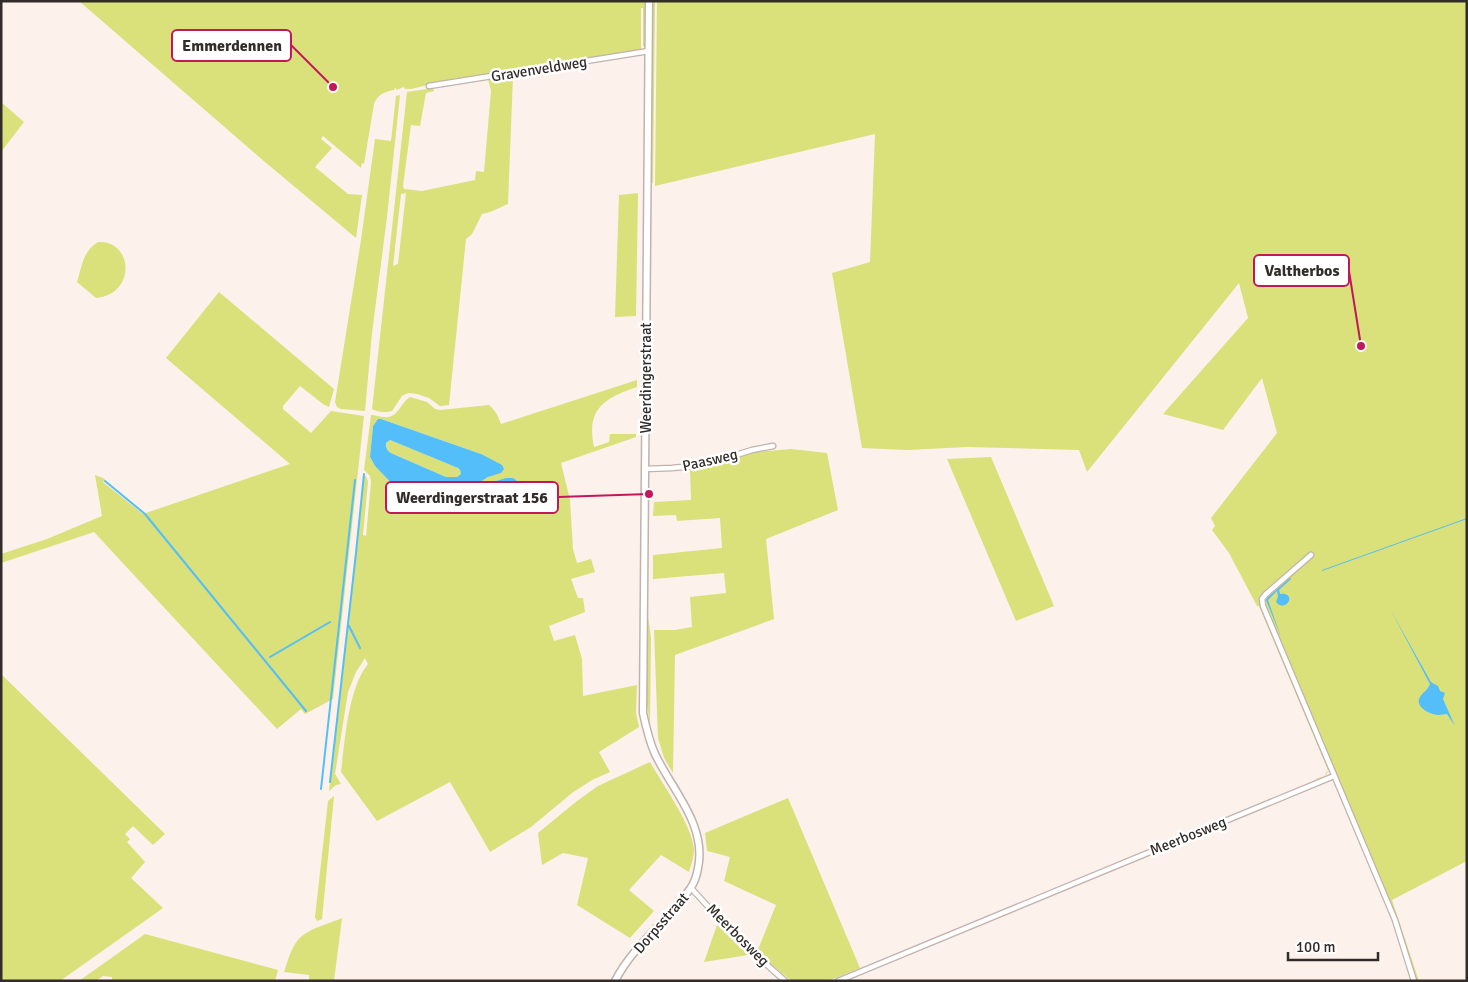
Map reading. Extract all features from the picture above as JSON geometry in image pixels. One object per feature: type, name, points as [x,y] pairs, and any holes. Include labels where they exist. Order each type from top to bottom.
[{"type":"main road","name":"Weerdingerstraat","points":[[649,1],[643,713],[654,753]]},
{"type":"main road","name":"Dorpsstraat","points":[[615,981],[637,950],[691,888],[700,861],[698,837],[691,817],[654,753]]},
{"type":"street","name":"Gravenveldweg","points":[[429,86],[649,51]]},
{"type":"street","name":"Paasweg","points":[[645,470],[704,465],[752,450],[773,446]]},
{"type":"street","points":[[1310,554],[1266,594],[1262,599],[1263,606],[1394,920],[1414,981]]},
{"type":"street","name":"Meerbosweg","points":[[838,981],[1334,776]]},
{"type":"street","name":"Meerbosweg","points":[[691,888],[737,938],[785,981]]},
{"type":"green space","points":[[79,1],[646,1],[645,46],[643,46],[643,8],[641,8],[641,50],[453,79],[411,89],[405,89],[404,87],[396,90],[395,88],[382,94],[374,104],[364,164],[362,163],[361,168],[323,136],[321,139],[332,148],[315,167],[348,194],[362,195],[356,238]]},
{"type":"green space","points":[[652,1],[655,1],[653,183],[650,183]]},
{"type":"green space","points":[[657,1],[1467,1],[1467,861],[1392,900],[1419,981],[1416,981],[1401,934],[1264,605],[1260,597],[1259,599],[1329,766],[1328,770],[1259,606],[1257,606],[1229,553],[1212,530],[1215,526],[1211,518],[1277,433],[1262,378],[1223,430],[1163,414],[1248,318],[1239,283],[1087,472],[1079,450],[967,447],[907,450],[862,448],[832,273],[870,262],[875,134],[655,186]]},
{"type":"green space","points":[[513,76],[508,204],[482,214],[472,234],[466,239],[449,405],[440,406],[429,398],[408,393],[402,396],[392,411],[376,411],[372,409],[407,92],[433,88],[434,91],[426,93],[420,126],[411,125],[403,186],[404,189],[422,191],[475,180],[476,171],[484,172],[491,91],[488,79]],"holes":[[[406,193],[398,264],[393,266],[401,194]]]},
{"type":"green space","points":[[400,95],[372,333],[365,411],[341,409],[337,407],[335,402],[375,139],[391,141],[396,96]]},
{"type":"green space","points":[[1,102],[24,122],[1,152]]},
{"type":"green space","points":[[638,193],[636,316],[615,317],[619,195]]},
{"type":"green space","points":[[98,242],[110,244],[119,249],[124,258],[125,268],[124,278],[118,288],[109,295],[96,298],[77,282],[86,254]]},
{"type":"green space","points":[[219,292],[334,389],[329,407],[300,386],[283,406],[283,409],[311,433],[331,411],[364,416],[333,699],[305,714],[301,709],[277,729],[94,532],[1,563],[1,554],[47,539],[102,516],[95,475],[105,479],[103,482],[143,514],[290,464],[166,358]]},
{"type":"green space","points":[[637,380],[637,387],[615,396],[600,407],[595,414],[592,434],[594,447],[609,442],[610,434],[636,434],[636,437],[561,463],[570,500],[573,549],[577,563],[591,559],[595,572],[571,579],[578,598],[583,598],[585,612],[549,626],[554,641],[575,635],[582,659],[583,696],[637,685],[636,713],[639,727],[599,752],[610,772],[592,780],[572,793],[531,827],[490,852],[450,782],[377,821],[341,772],[348,715],[356,687],[368,664],[365,658],[356,672],[348,692],[335,774],[341,784],[336,785],[329,791],[364,474],[368,482],[363,535],[366,536],[371,482],[370,476],[364,470],[371,415],[393,416],[410,397],[427,402],[435,409],[440,410],[489,405],[497,414],[501,424]],"holes":[[[378,419],[481,454],[497,474],[477,484],[456,490],[443,487],[409,493],[399,491],[375,466],[370,457],[373,426]]]},
{"type":"green space","points":[[390,440],[458,468],[461,474],[457,477],[446,477],[391,453],[386,443]]},
{"type":"green space","points":[[791,449],[827,453],[838,510],[766,539],[774,619],[675,655],[673,773],[664,758],[658,738],[654,630],[675,630],[692,627],[690,597],[726,593],[724,573],[653,579],[653,555],[722,548],[720,518],[677,521],[676,515],[653,516],[654,502],[691,500],[690,470],[716,465],[755,452]]},
{"type":"green space","points":[[991,457],[1054,606],[1016,621],[947,459]]},
{"type":"green space","points":[[647,610],[651,637],[650,726],[646,696]]},
{"type":"green space","points":[[1,674],[165,834],[153,845],[133,826],[125,834],[130,839],[127,842],[145,862],[131,878],[163,908],[60,981],[1,981]]},
{"type":"green space","points":[[650,762],[683,817],[692,839],[694,852],[689,872],[661,855],[629,890],[654,911],[630,938],[577,905],[588,858],[563,853],[542,865],[538,833],[598,786]]},
{"type":"green space","points":[[334,796],[322,919],[317,921],[315,917],[328,801]]},
{"type":"green space","points":[[788,798],[860,968],[828,981],[791,981],[757,952],[776,905],[724,881],[730,857],[707,851],[705,833]]},
{"type":"green space","points":[[342,918],[334,981],[309,981],[309,975],[284,972],[293,948],[302,936],[316,928]]},
{"type":"green space","points":[[717,925],[748,955],[704,962]]},
{"type":"green space","points":[[145,934],[278,970],[275,981],[112,981],[112,977],[103,976],[96,981],[79,981]]},
{"type":"water","points":[[378,419],[381,419],[481,454],[502,465],[504,469],[501,473],[460,490],[443,487],[418,493],[399,491],[375,466],[370,457],[373,426]],"holes":[[[390,440],[458,468],[461,474],[457,477],[446,477],[391,453],[387,449],[386,443]]]},
{"type":"water","points":[[506,478],[516,480],[519,487],[512,495],[499,499],[494,498],[486,491],[487,487],[493,482]]},
{"type":"water","points":[[1467,519],[1322,571],[1322,570]]},
{"type":"water","points":[[1290,578],[1279,590],[1280,594],[1288,596],[1289,599],[1286,604],[1283,606],[1276,602],[1277,591],[1268,600],[1281,637],[1266,600]]},
{"type":"water","points":[[1390,609],[1431,682],[1438,686],[1440,691],[1445,693],[1443,699],[1455,726],[1447,714],[1432,714],[1424,710],[1419,704],[1420,697],[1430,684]]},
{"type":"waterway","points":[[330,782],[364,474]]},
{"type":"waterway","points":[[321,789],[355,480]]},
{"type":"waterway","points":[[105,481],[145,514],[306,711]]},
{"type":"waterway","points":[[270,657],[330,622]]},
{"type":"waterway","points":[[349,626],[360,648]]},
{"type":"place","name":"Emmerdennen","points":[[333,87]]},
{"type":"place","name":"Valtherbos","points":[[1361,346]]},
{"type":"place","name":"Weerdingerstraat 156","points":[[649,494]]}]
